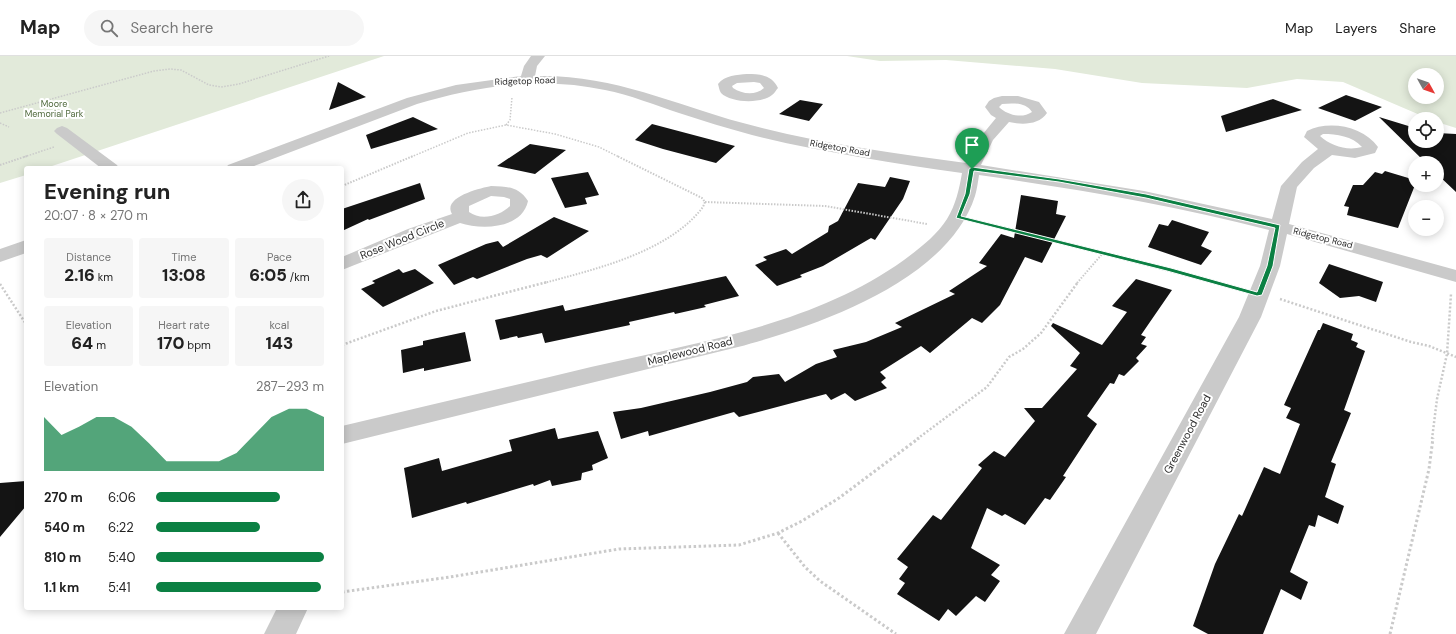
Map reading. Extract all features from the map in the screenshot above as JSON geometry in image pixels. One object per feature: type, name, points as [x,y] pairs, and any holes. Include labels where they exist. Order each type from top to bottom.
[{"type":"street","points":[[521,80],[534,59],[539,56]]},
{"type":"street","name":"Ridgetop Road","points":[[239,166],[418,99],[468,86],[521,80],[574,81],[617,88],[702,116],[755,131],[852,151],[1059,181],[1146,196],[1356,246],[1454,276]]},
{"type":"street","points":[[702,116],[735,95]]},
{"type":"street","name":"Maplewood Road","points":[[344,435],[773,331],[844,304],[889,281],[929,251],[953,223],[968,194],[972,169],[982,144],[992,129],[1006,117]]},
{"type":"street","points":[[68,136],[108,166]]},
{"type":"street","name":"Greenwood Road","points":[[1080,634],[1250,317],[1270,266],[1278,227],[1289,186],[1308,165],[1329,149]]},
{"type":"street","name":"Rose Wood Circle","points":[[344,263],[415,233],[462,216]]},
{"type":"street","points":[[0,256],[24,247]]},
{"type":"street","points":[[280,634],[292,610]]},
{"type":"path","points":[[0,113],[154,71],[170,69],[181,70],[209,85],[221,87],[239,84],[329,56]]},
{"type":"path","points":[[506,125],[510,120],[521,80]]},
{"type":"path","points":[[0,122],[9,127]]},
{"type":"path","points":[[0,165],[68,136]]},
{"type":"path","points":[[705,202],[825,206],[928,224],[953,223],[1103,253],[1259,295],[1288,300],[1411,342],[1429,346],[1456,357]]},
{"type":"path","points":[[344,592],[458,576],[619,549],[739,545],[778,533],[802,521],[839,498],[987,387],[1009,357],[1024,349],[1041,333],[1073,287],[1103,253]]},
{"type":"path","points":[[1390,634],[1429,469],[1437,399],[1447,354],[1454,276]]},
{"type":"path","points":[[0,284],[24,321]]},
{"type":"path","points":[[778,533],[805,567],[820,581],[896,634]]},
{"type":"green space","name":"Moore Memorial Park","points":[[0,56],[384,56],[52,166],[24,166],[24,176],[0,183]]},
{"type":"green space","points":[[847,56],[1456,56],[1456,128],[1444,124],[1444,112],[1414,112],[1343,82],[1297,79],[1247,88],[1142,83],[1055,69],[946,60],[880,61]]},
{"type":"building","points":[[338,82],[366,97],[329,110]]},
{"type":"building","points":[[1346,95],[1382,107],[1355,121],[1318,108]]},
{"type":"building","points":[[1273,99],[1302,110],[1226,132],[1221,116]]},
{"type":"building","points":[[800,100],[823,104],[809,121],[779,114]]},
{"type":"building","points":[[413,117],[438,129],[371,149],[366,135]]},
{"type":"building","points":[[1379,117],[1408,126],[1408,145]]},
{"type":"building","points":[[652,124],[735,146],[716,163],[635,140]]},
{"type":"building","points":[[1444,133],[1456,134],[1456,192],[1444,181],[1444,156],[1419,156],[1411,148],[1444,148]]},
{"type":"building","points":[[530,144],[566,150],[535,174],[497,166]]},
{"type":"building","points":[[1385,171],[1408,178],[1408,192],[1412,192],[1398,228],[1347,215],[1349,207],[1344,206],[1353,185],[1363,185],[1375,172],[1382,174]]},
{"type":"building","points":[[588,172],[599,195],[585,198],[587,204],[565,208],[551,178]]},
{"type":"building","points":[[890,177],[910,181],[903,199],[875,240],[871,238],[823,266],[800,275],[802,277],[777,286],[755,265],[767,260],[763,257],[786,249],[792,254],[828,232],[829,226],[838,221],[858,183],[885,187]]},
{"type":"building","points":[[420,183],[425,199],[369,220],[368,219],[344,230],[344,208]]},
{"type":"building","points":[[1021,195],[1058,201],[1056,214],[1066,216],[1042,263],[1025,257],[1000,305],[982,323],[972,318],[930,353],[921,346],[880,372],[886,378],[881,382],[887,388],[855,401],[845,393],[831,400],[826,394],[739,417],[734,412],[649,436],[648,431],[621,439],[613,412],[641,408],[710,392],[747,382],[753,377],[779,374],[785,382],[816,364],[837,357],[833,350],[866,342],[902,327],[895,323],[955,294],[949,291],[987,266],[979,263],[1001,234],[1014,238]]},
{"type":"building","points":[[554,217],[589,231],[547,258],[541,255],[527,259],[477,279],[473,277],[454,285],[438,265],[486,244],[498,241],[503,247]]},
{"type":"building","points":[[1172,220],[1209,232],[1201,246],[1212,251],[1201,265],[1148,247],[1159,224],[1168,226]]},
{"type":"building","points":[[1329,264],[1383,282],[1376,302],[1359,296],[1340,298],[1319,283]]},
{"type":"building","points":[[399,269],[403,273],[415,269],[434,283],[383,307],[361,289],[375,283],[372,281]]},
{"type":"building","points":[[726,276],[739,296],[704,305],[706,307],[675,314],[674,312],[629,322],[630,325],[545,343],[542,333],[500,340],[495,320],[563,305],[565,311]]},
{"type":"building","points":[[1136,279],[1172,290],[1141,335],[1146,337],[1141,344],[1147,346],[1136,358],[1139,361],[1124,376],[1119,374],[1114,384],[1110,383],[1087,416],[1097,424],[1063,476],[1066,477],[1050,500],[1045,498],[1025,525],[1005,514],[1002,516],[987,508],[971,548],[1000,565],[991,575],[1000,581],[985,602],[976,596],[956,616],[948,609],[939,621],[897,594],[905,583],[899,579],[908,567],[897,559],[933,515],[941,520],[982,468],[978,465],[994,451],[1005,457],[1035,421],[1024,408],[1042,408],[1077,369],[1070,366],[1080,353],[1051,326],[1053,323],[1102,345],[1127,312],[1112,306]]},
{"type":"building","points":[[1323,323],[1353,334],[1351,340],[1358,343],[1356,347],[1365,351],[1344,410],[1351,413],[1331,462],[1336,464],[1325,497],[1344,506],[1338,524],[1318,515],[1315,527],[1309,525],[1290,572],[1308,582],[1301,600],[1281,589],[1263,634],[1208,634],[1193,626],[1215,564],[1239,514],[1242,516],[1264,467],[1280,474],[1300,424],[1286,418],[1291,408],[1284,405],[1318,330],[1320,330]]},
{"type":"building","points":[[465,332],[471,361],[424,371],[424,368],[403,373],[401,350],[423,345],[423,341]]},
{"type":"building","points":[[555,428],[558,439],[598,431],[608,458],[592,465],[593,470],[582,473],[581,480],[552,486],[550,480],[534,486],[533,484],[467,504],[466,502],[412,518],[404,468],[439,458],[442,471],[512,451],[509,440]]},
{"type":"building","points":[[24,481],[24,508],[0,537],[0,483]]},
{"type":"route","points":[[972,169],[1059,181],[1146,196],[1216,211],[1278,227],[1270,266],[1259,295],[1169,270],[958,216],[968,194],[972,169]]}]
